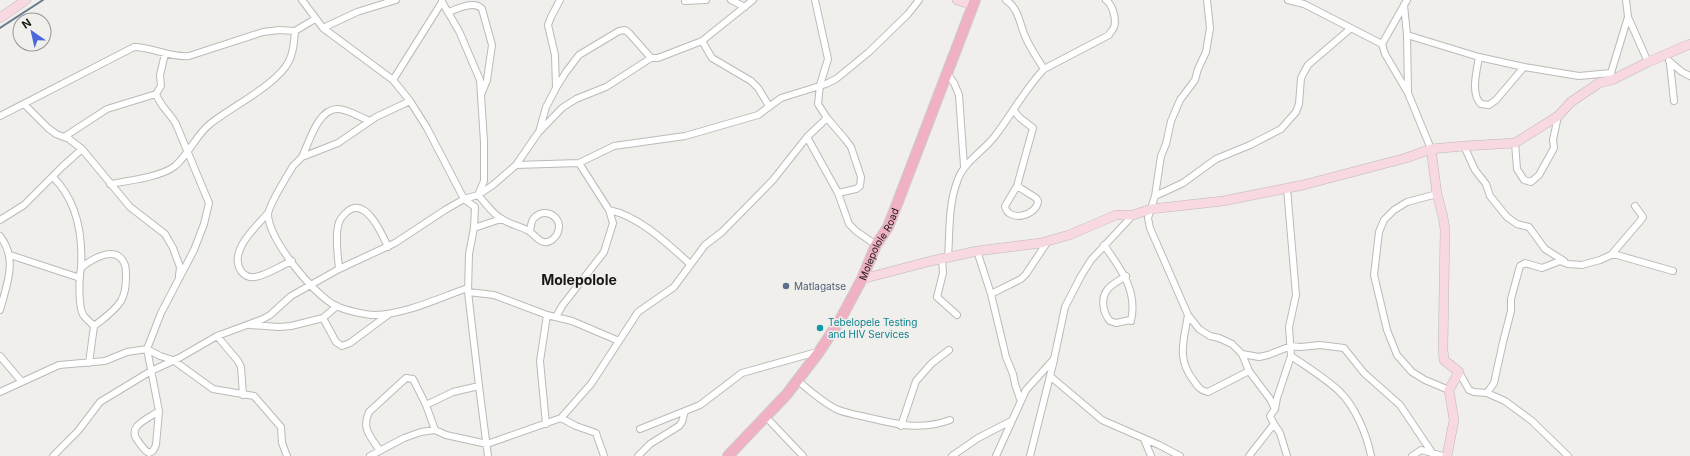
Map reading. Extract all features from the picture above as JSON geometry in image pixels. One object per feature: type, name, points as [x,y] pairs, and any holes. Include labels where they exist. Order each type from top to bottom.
[{"type":"main road","name":"Molepolole Road","points":[[728,456],[766,417],[819,352],[840,320],[862,280],[876,245],[890,221],[964,33],[974,2]]},
{"type":"street","points":[[0,18],[26,0]]},
{"type":"street","points":[[302,0],[323,28],[393,80],[410,101],[427,128],[464,199],[475,207],[474,228],[469,254],[468,290],[488,456]]},
{"type":"street","points":[[323,28],[356,12],[396,0]]},
{"type":"street","points":[[556,88],[555,55],[548,25],[560,0]]},
{"type":"street","points":[[685,1],[706,0]]},
{"type":"street","points":[[731,0],[744,7]]},
{"type":"street","points":[[53,456],[78,431],[100,402],[151,371],[217,336],[270,315],[291,296],[339,270],[406,238],[445,210],[464,199],[478,195],[493,185],[516,165],[538,133],[568,103],[606,87],[651,58],[658,58],[702,42],[753,0]]},
{"type":"street","points":[[815,0],[828,59],[820,85],[818,104],[827,118],[848,142],[861,177],[860,186],[856,189],[838,193]]},
{"type":"street","points":[[516,165],[580,163],[614,146],[685,136],[752,118],[781,98],[836,79],[869,52],[908,14],[919,0]]},
{"type":"street","points":[[957,0],[974,2]]},
{"type":"street","points":[[1006,0],[1014,6],[1018,13],[1024,34],[1044,69]]},
{"type":"street","points":[[957,314],[937,297],[943,273],[951,202],[964,166],[984,149],[1044,69],[1109,35],[1114,27],[1115,18],[1110,2],[1106,0]]},
{"type":"street","points":[[1207,0],[1210,28],[1206,52],[1198,69],[1195,80],[1180,100],[1171,121],[1170,130],[1158,168],[1155,196],[1148,218],[1150,228],[1188,315],[1199,329],[1210,336],[1232,344],[1242,354],[1249,371],[1275,409]]},
{"type":"street","points":[[1288,0],[1304,2],[1382,44]]},
{"type":"street","points":[[1626,0],[1628,17],[1648,62]]},
{"type":"street","points":[[393,80],[442,1],[459,31],[480,80],[484,142],[484,181],[478,195]]},
{"type":"street","points":[[1405,2],[1408,93]]},
{"type":"street","points":[[1405,2],[1382,44],[1385,54],[1408,93],[1431,150],[1437,194],[1445,230],[1442,349],[1444,360],[1459,372],[1469,390],[1487,393],[1505,401],[1532,422],[1568,456]]},
{"type":"street","points":[[448,12],[472,4],[479,6],[482,9],[492,45],[487,80],[481,95]]},
{"type":"street","points":[[1611,76],[1628,17]]},
{"type":"street","points":[[0,116],[128,49],[141,47],[165,54],[189,56],[263,32],[279,30],[294,31],[315,18]]},
{"type":"street","points":[[1155,196],[1183,183],[1216,159],[1250,145],[1280,129],[1296,112],[1299,104],[1301,78],[1308,65],[1350,28]]},
{"type":"street","points":[[538,133],[546,107],[566,72],[579,55],[619,31],[625,30],[651,58]]},
{"type":"street","points":[[110,184],[147,177],[175,166],[210,124],[282,72],[289,61],[294,48],[294,31]]},
{"type":"street","points":[[1407,35],[1479,57],[1524,67],[1579,76],[1611,76]]},
{"type":"street","points":[[702,42],[712,58],[751,81],[758,88],[770,106]]},
{"type":"street","points":[[862,280],[977,251],[1048,241],[1069,235],[1116,215],[1133,215],[1151,209],[1223,202],[1287,188],[1406,158],[1431,150],[1464,146],[1515,143],[1558,116],[1571,102],[1611,76],[1690,44]]},
{"type":"street","points":[[64,137],[107,109],[156,94],[162,86],[160,75],[165,54]]},
{"type":"street","points":[[1665,55],[1670,64],[1674,101]]},
{"type":"street","points":[[1479,57],[1476,88],[1477,101],[1480,104],[1489,104],[1496,100],[1524,67]]},
{"type":"street","points":[[1670,64],[1690,76]]},
{"type":"street","points":[[947,73],[959,94],[964,166]]},
{"type":"street","points":[[156,94],[158,101],[172,116],[176,124],[209,203],[204,224],[194,250],[161,313],[147,349],[159,411],[156,445],[153,451],[149,453],[136,439],[133,434],[134,429],[137,425],[159,411]]},
{"type":"street","points":[[292,262],[256,277],[251,277],[242,272],[238,263],[241,247],[268,213],[293,166],[302,158],[338,143],[370,121],[410,101]]},
{"type":"street","points":[[24,104],[48,128],[82,149],[130,207],[165,234],[173,248],[180,267],[178,280]]},
{"type":"street","points":[[302,158],[319,119],[332,109],[341,109],[370,121]]},
{"type":"street","points":[[1014,111],[1020,118],[1033,128],[1017,186],[1006,202],[1006,209],[1011,215],[1027,214],[1036,208],[1038,201],[1036,198],[1017,186]]},
{"type":"street","points":[[1515,143],[1517,169],[1524,180],[1532,182],[1540,176],[1554,148],[1553,140],[1558,116]]},
{"type":"street","points":[[370,456],[404,438],[421,432],[435,430],[446,435],[487,444],[561,418],[591,384],[638,312],[674,288],[690,264],[705,246],[722,232],[773,180],[807,137],[827,118]]},
{"type":"street","points":[[807,137],[838,193],[849,224],[856,231],[876,245]]},
{"type":"street","points":[[1464,146],[1475,170],[1486,184],[1490,196],[1507,217],[1517,224],[1529,227],[1545,249],[1568,264]]},
{"type":"street","points":[[0,220],[24,204],[62,166],[82,149]]},
{"type":"street","points":[[556,317],[562,306],[604,252],[613,223],[610,210],[580,163]]},
{"type":"street","points":[[52,177],[66,192],[74,209],[82,245],[80,278],[81,309],[84,316],[94,326]]},
{"type":"street","points":[[1287,188],[1296,295],[1290,319],[1291,356],[1277,398],[1275,409],[1270,416],[1280,433],[1287,456]]},
{"type":"street","points":[[1437,194],[1407,202],[1394,210],[1384,220],[1379,232],[1374,275],[1387,330],[1397,355],[1412,372],[1425,380],[1449,390]]},
{"type":"street","points":[[478,195],[501,219],[530,231],[536,238],[542,241],[548,241],[554,238],[558,233],[558,221],[554,216],[548,213],[542,213],[536,216],[532,221],[530,231]]},
{"type":"street","points":[[1611,255],[1643,217],[1635,206]]},
{"type":"street","points":[[339,270],[336,237],[338,224],[344,214],[352,208],[360,208],[365,211],[375,222],[388,247]]},
{"type":"street","points":[[610,210],[620,213],[651,231],[690,264]]},
{"type":"street","points":[[268,213],[273,235],[292,262],[310,286],[336,306],[360,313],[374,315],[403,311],[468,290],[494,295],[547,315],[572,321],[619,341]]},
{"type":"street","points":[[1030,456],[1065,307],[1091,260],[1104,245],[1118,233],[1133,215]]},
{"type":"street","points":[[474,228],[501,219]]},
{"type":"street","points":[[0,236],[10,255],[8,280],[0,310]]},
{"type":"street","points":[[991,294],[1021,279],[1048,241]]},
{"type":"street","points":[[1104,245],[1126,276],[1134,309],[1131,321],[1116,323],[1110,322],[1107,318],[1103,305],[1105,295],[1108,289],[1126,276]]},
{"type":"street","points":[[977,251],[991,294],[1006,357],[1013,374],[1020,399]]},
{"type":"street","points":[[81,268],[106,254],[113,253],[120,258],[125,265],[126,285],[121,300],[108,315],[94,326],[89,363]]},
{"type":"street","points":[[10,255],[80,278]]},
{"type":"street","points":[[1487,393],[1494,383],[1511,311],[1511,298],[1520,266],[1525,263],[1542,268],[1560,261],[1568,264],[1589,264],[1611,255],[1617,255],[1673,271]]},
{"type":"street","points":[[248,325],[279,327],[290,326],[323,318],[336,306]]},
{"type":"street","points":[[323,318],[336,342],[342,346],[350,343],[390,313]]},
{"type":"street","points":[[546,424],[540,361],[547,315]]},
{"type":"street","points":[[1188,315],[1182,344],[1183,362],[1189,376],[1201,390],[1208,392],[1249,371]]},
{"type":"street","points":[[217,336],[238,361],[241,368],[243,395]]},
{"type":"street","points":[[1242,354],[1259,357],[1291,346],[1301,347],[1320,345],[1344,348],[1364,373],[1400,405],[1433,454]]},
{"type":"street","points":[[0,392],[59,365],[105,361],[127,352],[147,349],[160,356],[173,360],[214,389],[254,396],[281,427],[282,444],[286,456]]},
{"type":"street","points":[[901,426],[916,381],[932,363],[949,350]]},
{"type":"street","points":[[640,429],[708,400],[742,373],[819,352]]},
{"type":"street","points":[[0,356],[22,382]]},
{"type":"street","points":[[1291,356],[1334,387],[1344,398],[1359,421],[1368,442],[1371,456]]},
{"type":"street","points":[[996,456],[1020,399],[1029,386],[1054,359]]},
{"type":"street","points":[[1447,456],[1454,420],[1449,390],[1459,372]]},
{"type":"street","points":[[1050,376],[1102,420],[1180,456]]},
{"type":"street","points":[[380,451],[365,424],[369,412],[406,378],[413,380],[426,405],[435,430]]},
{"type":"street","points":[[797,380],[837,410],[901,426],[931,426],[950,420]]},
{"type":"street","points":[[426,405],[453,392],[479,386]]},
{"type":"street","points":[[638,456],[650,444],[679,426],[682,422],[685,411]]},
{"type":"street","points":[[766,417],[803,456]]},
{"type":"street","points":[[561,418],[576,426],[596,433],[604,456]]},
{"type":"street","points":[[952,456],[978,438],[1011,421]]},
{"type":"street","points":[[1249,456],[1274,424]]},
{"type":"street","points":[[1144,439],[1151,456]]},
{"type":"street","points":[[1412,456],[1422,450],[1443,456]]},
{"type":"waterway","points":[[0,28],[43,0]]},
{"type":"place","name":"Matlagatse","points":[[786,286]]},
{"type":"place","name":"Tebelopele Testing and HIV Services","points":[[820,328]]},
{"type":"district","name":"Molepolole","points":[[579,280]]}]
